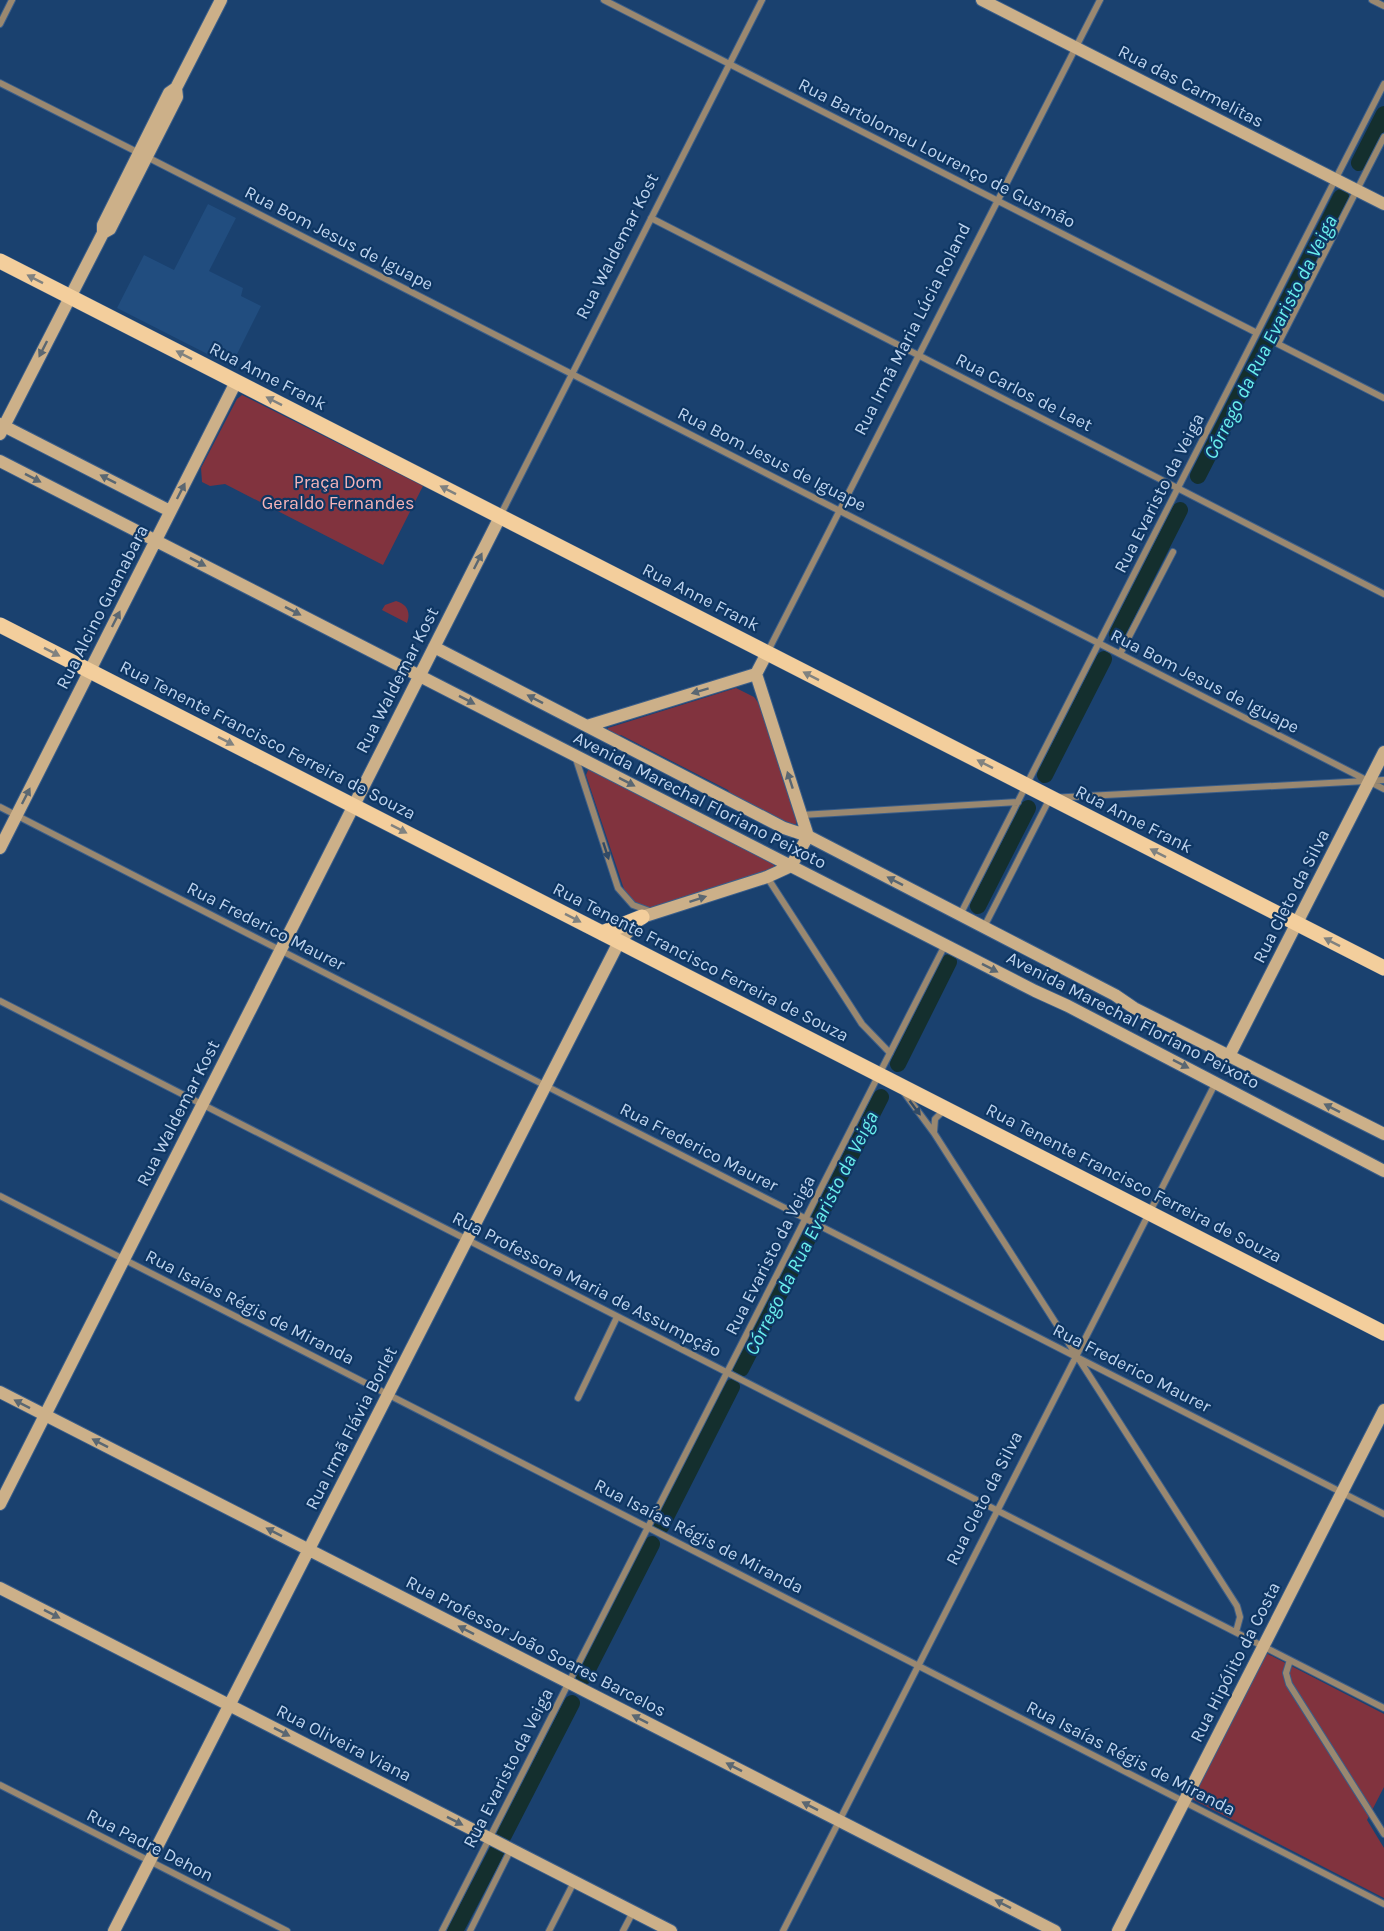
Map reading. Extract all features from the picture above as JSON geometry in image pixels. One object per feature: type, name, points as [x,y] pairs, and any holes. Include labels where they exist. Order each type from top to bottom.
[{"type":"main road","name":"Rua Anne Frank","points":[[0,261],[1384,968]]},
{"type":"main road","name":"Rua Tenente Francisco Ferreira de Souza","points":[[0,625],[1384,1333]]},
{"type":"main road","points":[[603,933],[649,914]]},
{"type":"street","points":[[0,24],[12,0]]},
{"type":"street","points":[[170,511],[1,428],[103,233],[111,229],[143,155],[177,97],[176,88],[221,0]]},
{"type":"street","name":"Rua Bartolomeu Lourenço de Gusmão","points":[[604,0],[1257,333]]},
{"type":"street","name":"Rua Waldemar Kost","points":[[0,1504],[762,0]]},
{"type":"street","name":"Rua das Carmelitas","points":[[982,0],[1384,204]]},
{"type":"street","name":"Rua Irmã Maria Lúcia Roland","points":[[756,674],[1100,0]]},
{"type":"street","points":[[1372,0],[1384,6]]},
{"type":"street","name":"Rua Bom Jesus de Iguape","points":[[0,83],[1384,789]]},
{"type":"street","name":"Rua Evaristo da Veiga","points":[[960,915],[1384,84]]},
{"type":"street","points":[[1384,137],[1278,345],[1384,399]]},
{"type":"street","name":"Rua Carlos de Laet","points":[[651,218],[1384,594]]},
{"type":"street","name":"Rua Alcino Guanabara","points":[[0,848],[236,382]]},
{"type":"street","name":"Avenida Marechal Floriano Peixoto","points":[[0,461],[1216,1082],[1384,1171]]},
{"type":"street","points":[[1120,654],[1173,552]]},
{"type":"street","name":"Avenida Marechal Floriano Peixoto","points":[[434,647],[784,828],[808,836],[1229,1056],[1384,1134]]},
{"type":"street","points":[[575,756],[618,888],[633,905],[649,914],[767,877],[791,866],[808,836],[756,674],[587,726]]},
{"type":"street","name":"Rua Cleto da Silva","points":[[1229,1056],[1384,752]]},
{"type":"street","points":[[984,927],[1050,798],[1384,780]]},
{"type":"street","points":[[801,815],[1018,802]]},
{"type":"street","name":"Rua Frederico Maurer","points":[[0,807],[1384,1514]]},
{"type":"street","points":[[767,877],[862,1024],[890,1053]]},
{"type":"street","name":"Rua Irmã Flávia Borlet","points":[[114,1931],[619,942],[649,914]]},
{"type":"street","name":"Rua Evaristo da Veiga","points":[[442,1931],[727,1372],[808,1220],[945,945]]},
{"type":"street","name":"Rua Professora Maria de Assumpção","points":[[0,1001],[1384,1708]]},
{"type":"street","name":"Rua Cleto da Silva","points":[[783,1931],[1216,1082]]},
{"type":"street","points":[[897,1084],[934,1133],[1237,1606],[1240,1617],[1236,1632]]},
{"type":"street","points":[[934,1133],[935,1119],[946,1109]]},
{"type":"street","name":"Rua Isaías Régis de Miranda","points":[[0,1196],[1384,1904]]},
{"type":"street","points":[[578,1398],[617,1317]]},
{"type":"street","name":"Rua Professor João Soares Barcelos","points":[[0,1392],[1055,1931]]},
{"type":"street","name":"Rua Hipólito da Costa","points":[[1118,1931],[1384,1410]]},
{"type":"street","name":"Rua Oliveira Viana","points":[[0,1588],[671,1931]]},
{"type":"street","points":[[1290,1660],[1287,1673],[1289,1684],[1384,1834]]},
{"type":"street","name":"Rua Padre Dehon","points":[[0,1785],[286,1931]]},
{"type":"street","points":[[470,1931],[512,1849]]},
{"type":"street","points":[[549,1931],[574,1881]]},
{"type":"street","points":[[623,1931],[633,1911]]},
{"type":"shaded area","points":[[208,204],[236,218],[209,271],[243,288],[241,296],[261,306],[231,366],[117,308],[144,255],[174,270]]},
{"type":"green space","name":"Praça Dom Geraldo Fernandes","points":[[242,395],[423,486],[383,565],[225,484],[210,486],[202,482],[201,468],[237,399]]},
{"type":"green space","points":[[396,601],[407,609],[409,615],[407,623],[382,610],[385,605]]},
{"type":"green space","points":[[736,688],[754,697],[762,708],[797,820],[795,826],[731,795],[728,790],[621,735],[615,737],[607,731],[608,728]]},
{"type":"green space","points":[[589,768],[774,864],[774,867],[652,909],[633,902],[624,889],[586,775]]},
{"type":"green space","points":[[1264,1652],[1384,1714],[1384,1787],[1367,1820],[1384,1848],[1384,1898],[1190,1798]]},
{"type":"waterway","name":"Córrego da Rua Evaristo da Veiga","points":[[1359,163],[1384,114]]},
{"type":"waterway","name":"Córrego da Rua Evaristo da Veiga","points":[[1198,476],[1341,197]]},
{"type":"waterway","name":"Córrego da Rua Evaristo da Veiga","points":[[1117,634],[1180,510]]},
{"type":"waterway","name":"Córrego da Rua Evaristo da Veiga","points":[[1045,775],[1104,659]]},
{"type":"waterway","name":"Córrego da Rua Evaristo da Veiga","points":[[978,906],[1028,808]]},
{"type":"waterway","name":"Córrego da Rua Evaristo da Veiga","points":[[898,1064],[949,962]]},
{"type":"waterway","name":"Córrego da Rua Evaristo da Veiga","points":[[741,1369],[881,1097]]},
{"type":"waterway","name":"Córrego da Rua Evaristo da Veiga","points":[[661,1527],[732,1387]]},
{"type":"waterway","name":"Córrego da Rua Evaristo da Veiga","points":[[584,1677],[652,1544]]},
{"type":"waterway","name":"Córrego da Rua Evaristo da Veiga","points":[[504,1835],[572,1703]]},
{"type":"waterway","name":"Córrego da Rua Evaristo da Veiga","points":[[455,1931],[497,1851]]}]
